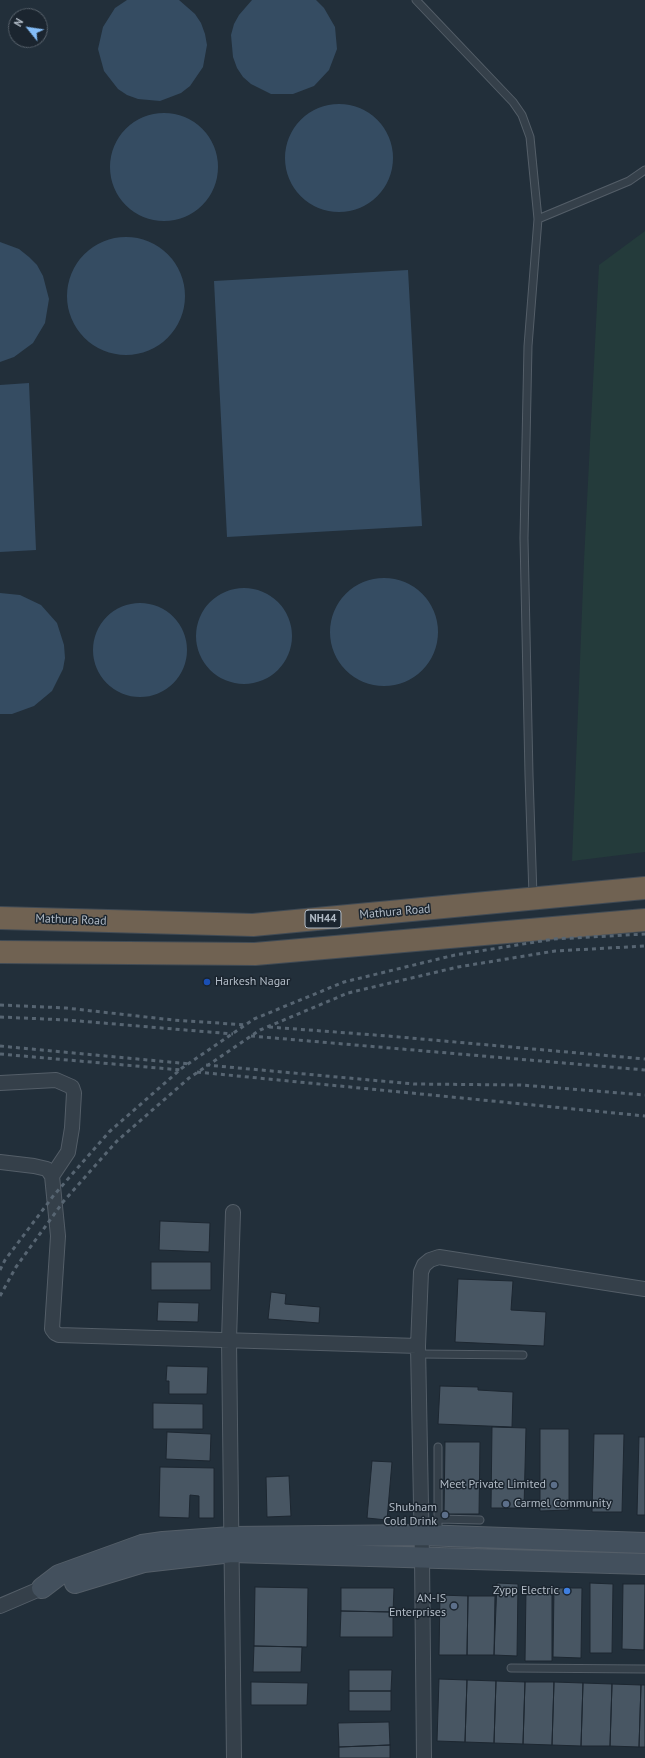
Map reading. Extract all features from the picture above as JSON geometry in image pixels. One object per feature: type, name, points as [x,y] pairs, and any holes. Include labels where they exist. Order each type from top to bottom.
[{"type":"highway","name":"Mathura Road","points":[[0,918],[253,925],[645,888]]},
{"type":"highway","points":[[0,952],[255,954],[645,920]]},
{"type":"street","points":[[0,1083],[56,1080],[65,1082],[72,1087],[74,1092],[72,1128],[68,1152],[52,1176]]},
{"type":"street","points":[[0,1162],[47,1169],[52,1176],[58,1236],[52,1329],[55,1333],[74,1336],[229,1340],[418,1350]]},
{"type":"street","points":[[232,1212],[229,1340],[234,1758]]},
{"type":"street","points":[[424,1758],[422,1558],[432,1530],[418,1350],[421,1272],[424,1265],[430,1260],[439,1257],[645,1289]]},
{"type":"street","points":[[0,1606],[42,1588],[60,1587],[144,1562],[232,1545],[432,1530],[645,1543]]},
{"type":"street","points":[[232,1545],[422,1558],[645,1564]]},
{"type":"lane","points":[[416,0],[513,102],[522,115],[530,137],[538,219],[528,346],[524,538],[533,899]]},
{"type":"lane","points":[[538,219],[629,181],[645,170]]},
{"type":"lane","points":[[418,1350],[523,1355]]},
{"type":"lane","points":[[438,1447],[432,1530],[480,1520]]},
{"type":"lane","points":[[511,1668],[645,1668]]},
{"type":"green space","points":[[645,231],[645,852],[572,861],[584,561],[599,265]]},
{"type":"water","points":[[127,0],[179,0],[195,14],[201,23],[207,45],[203,67],[190,86],[181,93],[160,101],[138,99],[127,95],[118,89],[104,71],[98,49],[103,27],[115,8]]},
{"type":"water","points":[[252,0],[316,0],[324,8],[335,27],[337,49],[329,70],[314,86],[293,94],[271,94],[251,84],[243,77],[237,68],[233,57],[231,35],[234,24],[239,15]]},
{"type":"water","points":[[339,104],[360,108],[378,119],[389,137],[393,158],[389,179],[378,197],[360,208],[339,212],[318,208],[300,197],[289,179],[285,158],[289,137],[300,119],[318,108]]},
{"type":"water","points":[[164,113],[185,117],[202,129],[214,146],[218,167],[214,188],[202,205],[185,217],[164,221],[143,217],[126,205],[114,188],[110,167],[114,146],[126,129],[143,117]]},
{"type":"water","points":[[126,237],[149,241],[168,254],[181,273],[185,296],[181,319],[168,338],[149,351],[126,355],[103,351],[84,338],[71,319],[67,296],[71,273],[84,254],[103,241]]},
{"type":"water","points":[[0,242],[19,249],[37,265],[43,276],[49,299],[45,323],[33,343],[14,357],[0,362]]},
{"type":"water","points":[[408,270],[422,526],[227,537],[214,281]]},
{"type":"water","points":[[29,383],[36,550],[0,552],[0,385]]},
{"type":"water","points":[[384,578],[405,582],[422,594],[434,611],[438,632],[434,653],[422,670],[405,682],[384,686],[363,682],[346,670],[334,653],[330,632],[334,611],[346,594],[363,582]]},
{"type":"water","points":[[244,588],[262,591],[278,602],[289,618],[292,636],[289,654],[278,670],[262,681],[244,684],[226,681],[210,670],[199,654],[196,636],[199,618],[210,602],[226,591]]},
{"type":"water","points":[[0,593],[20,595],[41,605],[57,623],[64,645],[65,658],[63,669],[52,691],[34,706],[12,714],[0,714]]},
{"type":"water","points":[[140,603],[158,606],[173,617],[184,632],[187,650],[184,668],[173,683],[158,694],[140,697],[122,694],[107,683],[96,668],[93,650],[96,632],[107,617],[122,606]]},
{"type":"building","points":[[160,1221],[210,1223],[209,1252],[159,1250]]},
{"type":"building","points":[[151,1262],[211,1262],[211,1290],[151,1290]]},
{"type":"building","points":[[458,1279],[513,1281],[511,1310],[546,1312],[544,1346],[455,1342]]},
{"type":"building","points":[[271,1292],[286,1294],[285,1304],[320,1307],[319,1323],[268,1319]]},
{"type":"building","points":[[158,1302],[199,1303],[198,1322],[157,1321]]},
{"type":"building","points":[[167,1366],[208,1367],[207,1394],[169,1394],[169,1381],[166,1381]]},
{"type":"building","points":[[440,1386],[478,1387],[478,1390],[513,1392],[512,1427],[438,1424]]},
{"type":"building","points":[[153,1403],[203,1404],[203,1429],[153,1429]]},
{"type":"building","points":[[492,1427],[526,1428],[524,1508],[491,1508]]},
{"type":"building","points":[[540,1429],[569,1429],[569,1510],[540,1511]]},
{"type":"building","points":[[167,1432],[211,1434],[210,1461],[166,1459]]},
{"type":"building","points":[[594,1434],[624,1434],[622,1512],[592,1512]]},
{"type":"building","points":[[639,1437],[645,1437],[645,1515],[637,1515]]},
{"type":"building","points":[[445,1442],[480,1442],[479,1514],[444,1514]]},
{"type":"building","points":[[372,1461],[392,1462],[387,1520],[367,1518]]},
{"type":"building","points":[[160,1467],[214,1468],[214,1518],[199,1518],[199,1496],[190,1495],[189,1518],[159,1517]]},
{"type":"building","points":[[289,1476],[291,1516],[267,1517],[266,1477]]},
{"type":"building","points":[[497,1583],[518,1584],[517,1656],[494,1655]]},
{"type":"building","points":[[590,1583],[613,1584],[612,1653],[590,1653]]},
{"type":"building","points":[[623,1584],[645,1584],[644,1650],[622,1649]]},
{"type":"building","points":[[255,1587],[308,1588],[307,1647],[254,1646]]},
{"type":"building","points":[[341,1588],[394,1588],[393,1612],[341,1611]]},
{"type":"building","points":[[554,1588],[582,1588],[581,1658],[553,1657]]},
{"type":"building","points":[[526,1590],[552,1591],[552,1661],[525,1661]]},
{"type":"building","points":[[440,1595],[468,1596],[467,1655],[439,1655]]},
{"type":"building","points":[[468,1596],[495,1596],[494,1655],[467,1655]]},
{"type":"building","points":[[341,1611],[393,1612],[393,1637],[340,1637]]},
{"type":"building","points":[[254,1646],[302,1647],[301,1672],[253,1672]]},
{"type":"building","points":[[349,1670],[392,1670],[391,1691],[349,1691]]},
{"type":"building","points":[[439,1679],[467,1680],[465,1742],[437,1741]]},
{"type":"building","points":[[467,1680],[496,1681],[494,1743],[465,1742]]},
{"type":"building","points":[[496,1681],[525,1682],[523,1744],[494,1743]]},
{"type":"building","points":[[251,1682],[308,1683],[307,1705],[251,1705]]},
{"type":"building","points":[[525,1682],[554,1682],[552,1745],[523,1744]]},
{"type":"building","points":[[554,1682],[583,1683],[581,1746],[552,1745]]},
{"type":"building","points":[[583,1683],[612,1684],[610,1746],[581,1746]]},
{"type":"building","points":[[612,1684],[641,1685],[639,1747],[610,1746]]},
{"type":"building","points":[[641,1685],[645,1685],[645,1747],[639,1747]]},
{"type":"building","points":[[349,1691],[391,1691],[391,1711],[349,1711]]},
{"type":"building","points":[[389,1722],[390,1745],[339,1747],[338,1723]]},
{"type":"building","points":[[390,1745],[390,1758],[339,1758],[339,1747]]},
{"type":"railway","points":[[0,1270],[5,1260],[54,1195],[109,1132],[182,1068],[254,1019],[344,982],[455,955],[554,939],[645,934]]},
{"type":"railway","points":[[0,1296],[16,1267],[63,1202],[117,1141],[189,1078],[260,1030],[348,993],[458,967],[555,951],[645,946]]},
{"type":"railway","points":[[0,1005],[66,1008],[173,1020],[247,1025]]},
{"type":"railway","points":[[0,1017],[67,1020],[233,1034]]},
{"type":"railway","points":[[269,1027],[645,1059]]},
{"type":"railway","points":[[251,1036],[645,1070]]},
{"type":"railway","points":[[0,1046],[190,1064]]},
{"type":"railway","points":[[0,1054],[181,1070]]},
{"type":"railway","points":[[206,1065],[414,1084],[521,1085],[645,1095]]},
{"type":"railway","points":[[197,1072],[645,1116]]},
{"type":"place","name":"Harkesh Nagar","points":[[207,982]]},
{"type":"place","name":"Meet Private Limited","points":[[554,1485]]},
{"type":"place","name":"Carmel Community","points":[[506,1504]]},
{"type":"place","name":"Shubham Cold Drink","points":[[445,1515]]},
{"type":"place","name":"Zypp Electric","points":[[567,1591]]},
{"type":"place","name":"AN-IS Enterprises","points":[[454,1606]]}]
